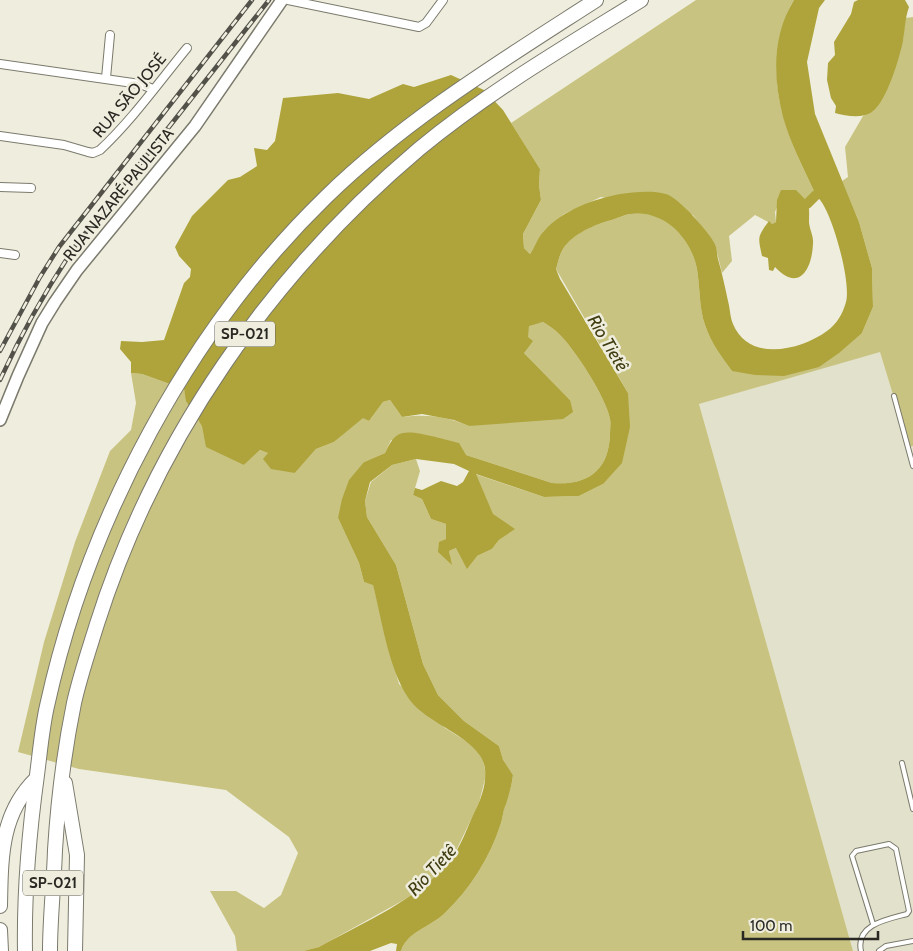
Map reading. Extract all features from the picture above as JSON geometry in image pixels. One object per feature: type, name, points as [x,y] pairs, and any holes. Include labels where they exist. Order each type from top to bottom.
[{"type":"highway","name":"SP-021","points":[[25,951],[26,893],[36,779],[47,708],[70,618],[106,524],[140,451],[194,358],[257,273],[326,196],[401,133],[458,90],[596,0]]},
{"type":"highway","name":"SP-021","points":[[50,951],[57,815],[74,703],[84,664],[114,574],[129,536],[166,458],[212,382],[276,293],[336,227],[418,150],[495,91],[641,0]]},
{"type":"highway","points":[[62,774],[67,788],[75,837],[77,866],[75,951]]},
{"type":"highway","points":[[0,906],[2,842],[20,798],[36,779]]},
{"type":"highway","points":[[0,930],[1,951]]},
{"type":"main road","name":"RUA NAZARÉ PAULISTA","points":[[0,420],[42,323],[55,302],[77,270],[195,126],[282,0]]},
{"type":"street","points":[[288,0],[419,27],[426,24],[443,0]]},
{"type":"street","points":[[106,78],[110,35]]},
{"type":"street","name":"RUA SÃO JOSÉ","points":[[0,136],[64,145],[88,152],[100,150],[140,107],[187,48]]},
{"type":"street","points":[[0,64],[106,78],[140,84],[153,89]]},
{"type":"street","points":[[0,187],[31,188]]},
{"type":"street","points":[[0,253],[15,255]]},
{"type":"lane","points":[[894,396],[913,466]]},
{"type":"lane","points":[[902,763],[913,809]]},
{"type":"lane","points":[[861,951],[860,946],[864,932],[873,924],[908,914],[909,911],[896,849],[889,844],[856,851],[852,856],[873,924]]},
{"type":"lane","points":[[879,951],[886,946],[912,941]]},
{"type":"shaded area","points":[[696,0],[794,0],[784,22],[777,58],[779,99],[790,138],[816,195],[807,204],[806,201],[778,205],[775,212],[776,222],[772,224],[755,215],[729,236],[732,261],[722,273],[715,244],[693,215],[601,197],[564,214],[544,231],[530,254],[524,248],[523,234],[541,200],[539,185],[540,169],[511,123]]},
{"type":"shaded area","points":[[794,0],[825,0],[819,8],[807,62],[815,114],[859,222],[872,268],[873,307],[862,333],[819,367],[784,376],[755,375],[732,371],[707,332],[703,318],[694,258],[689,247],[674,228],[654,216],[630,214],[589,228],[570,240],[560,255],[556,269],[560,279],[628,393],[630,427],[622,463],[603,484],[579,496],[544,497],[476,474],[493,514],[515,529],[499,540],[492,549],[477,556],[467,569],[456,548],[449,551],[452,565],[438,552],[439,542],[446,539],[446,524],[431,519],[422,499],[413,495],[415,488],[422,490],[441,481],[457,486],[463,482],[469,471],[454,464],[416,459],[392,465],[370,482],[365,501],[367,517],[396,565],[423,664],[438,695],[464,721],[499,746],[503,760],[513,775],[501,823],[485,861],[471,883],[444,914],[408,939],[401,951],[396,951],[397,944],[391,943],[370,951],[303,951],[319,947],[389,909],[423,887],[438,874],[454,855],[461,843],[480,800],[485,779],[484,765],[477,751],[414,705],[399,680],[388,648],[373,585],[364,582],[359,563],[338,518],[349,480],[364,462],[385,453],[397,436],[408,432],[459,443],[466,455],[552,483],[576,482],[594,473],[606,457],[609,447],[610,419],[602,398],[588,373],[565,340],[543,322],[529,326],[528,337],[533,341],[524,353],[570,400],[573,412],[563,419],[469,426],[454,420],[422,414],[402,417],[390,400],[383,402],[369,421],[363,418],[334,442],[316,449],[295,473],[271,469],[263,459],[268,453],[260,450],[244,465],[206,447],[202,426],[186,401],[184,389],[142,374],[131,373],[131,362],[120,349],[121,341],[164,340],[184,283],[190,277],[191,269],[179,256],[175,247],[192,216],[228,180],[240,177],[257,166],[254,148],[267,150],[275,141],[283,98],[338,93],[369,99],[403,84],[414,87],[451,75],[484,90],[503,110],[540,169],[539,185],[541,200],[523,234],[524,248],[530,254],[542,233],[560,217],[579,206],[620,194],[649,192],[666,194],[693,216],[715,244],[732,321],[741,336],[751,344],[763,348],[776,349],[790,347],[816,338],[837,322],[846,302],[847,293],[841,255],[829,216],[813,189],[793,144],[783,117],[777,87],[776,57],[778,42],[787,13]]},
{"type":"shaded area","points":[[858,0],[905,0],[909,7],[901,49],[883,99],[872,112],[864,116],[835,113],[836,106],[831,98],[827,80],[828,63],[835,55],[834,42],[851,14],[854,2]]},
{"type":"shaded area","points":[[913,17],[913,446],[909,447],[880,352],[699,404],[853,951],[401,951],[408,939],[444,914],[471,883],[485,861],[502,821],[504,806],[513,775],[503,761],[499,746],[464,721],[438,695],[423,664],[396,565],[367,517],[365,501],[371,482],[392,465],[416,459],[420,471],[413,495],[422,499],[431,519],[446,524],[446,539],[439,543],[451,564],[449,551],[456,548],[477,556],[492,549],[499,540],[514,529],[493,515],[475,474],[544,497],[579,496],[603,484],[628,393],[556,269],[562,251],[576,235],[595,225],[625,215],[642,213],[665,221],[682,236],[689,246],[697,269],[703,318],[707,332],[732,371],[862,333],[873,307],[872,268],[859,222],[842,181],[848,177],[845,147],[863,116],[873,111],[903,40],[905,18]]},
{"type":"shaded area","points":[[781,190],[796,190],[809,207],[809,224],[813,241],[812,253],[807,269],[803,275],[797,278],[783,275],[775,267],[773,271],[769,270],[768,258],[762,256],[760,245],[760,234],[765,226],[769,221],[772,224],[776,222],[777,200]]},
{"type":"shaded area","points":[[543,322],[565,340],[596,386],[607,410],[610,419],[609,447],[601,466],[594,473],[576,482],[552,483],[466,455],[391,440],[385,453],[364,462],[338,518],[359,563],[364,582],[373,584],[399,684],[445,728],[474,746],[483,760],[486,775],[479,803],[452,859],[435,877],[409,897],[319,947],[303,951],[237,951],[235,936],[210,891],[236,891],[264,908],[281,895],[298,853],[289,837],[226,790],[79,769],[18,752],[44,642],[75,542],[110,451],[131,430],[136,403],[131,373],[142,374],[184,389],[187,401],[199,421],[216,440],[244,465],[260,450],[269,453],[295,473],[316,449],[334,442],[363,417],[369,421],[383,402],[390,400],[402,417],[436,417],[469,426],[570,400],[524,353],[529,325]]},
{"type":"shaded area","points":[[880,351],[909,447],[913,446],[913,951],[853,951],[699,404]]},
{"type":"waterway","points":[[807,204],[827,187]]},
{"type":"railway","points":[[0,351],[40,277],[59,247],[252,0]]},
{"type":"railway","points":[[0,380],[35,311],[76,245],[269,0]]},
{"type":"water label","name":"Rio Tietê","points":[[608,343]]},
{"type":"water label","name":"Rio Tietê","points":[[432,870]]}]
